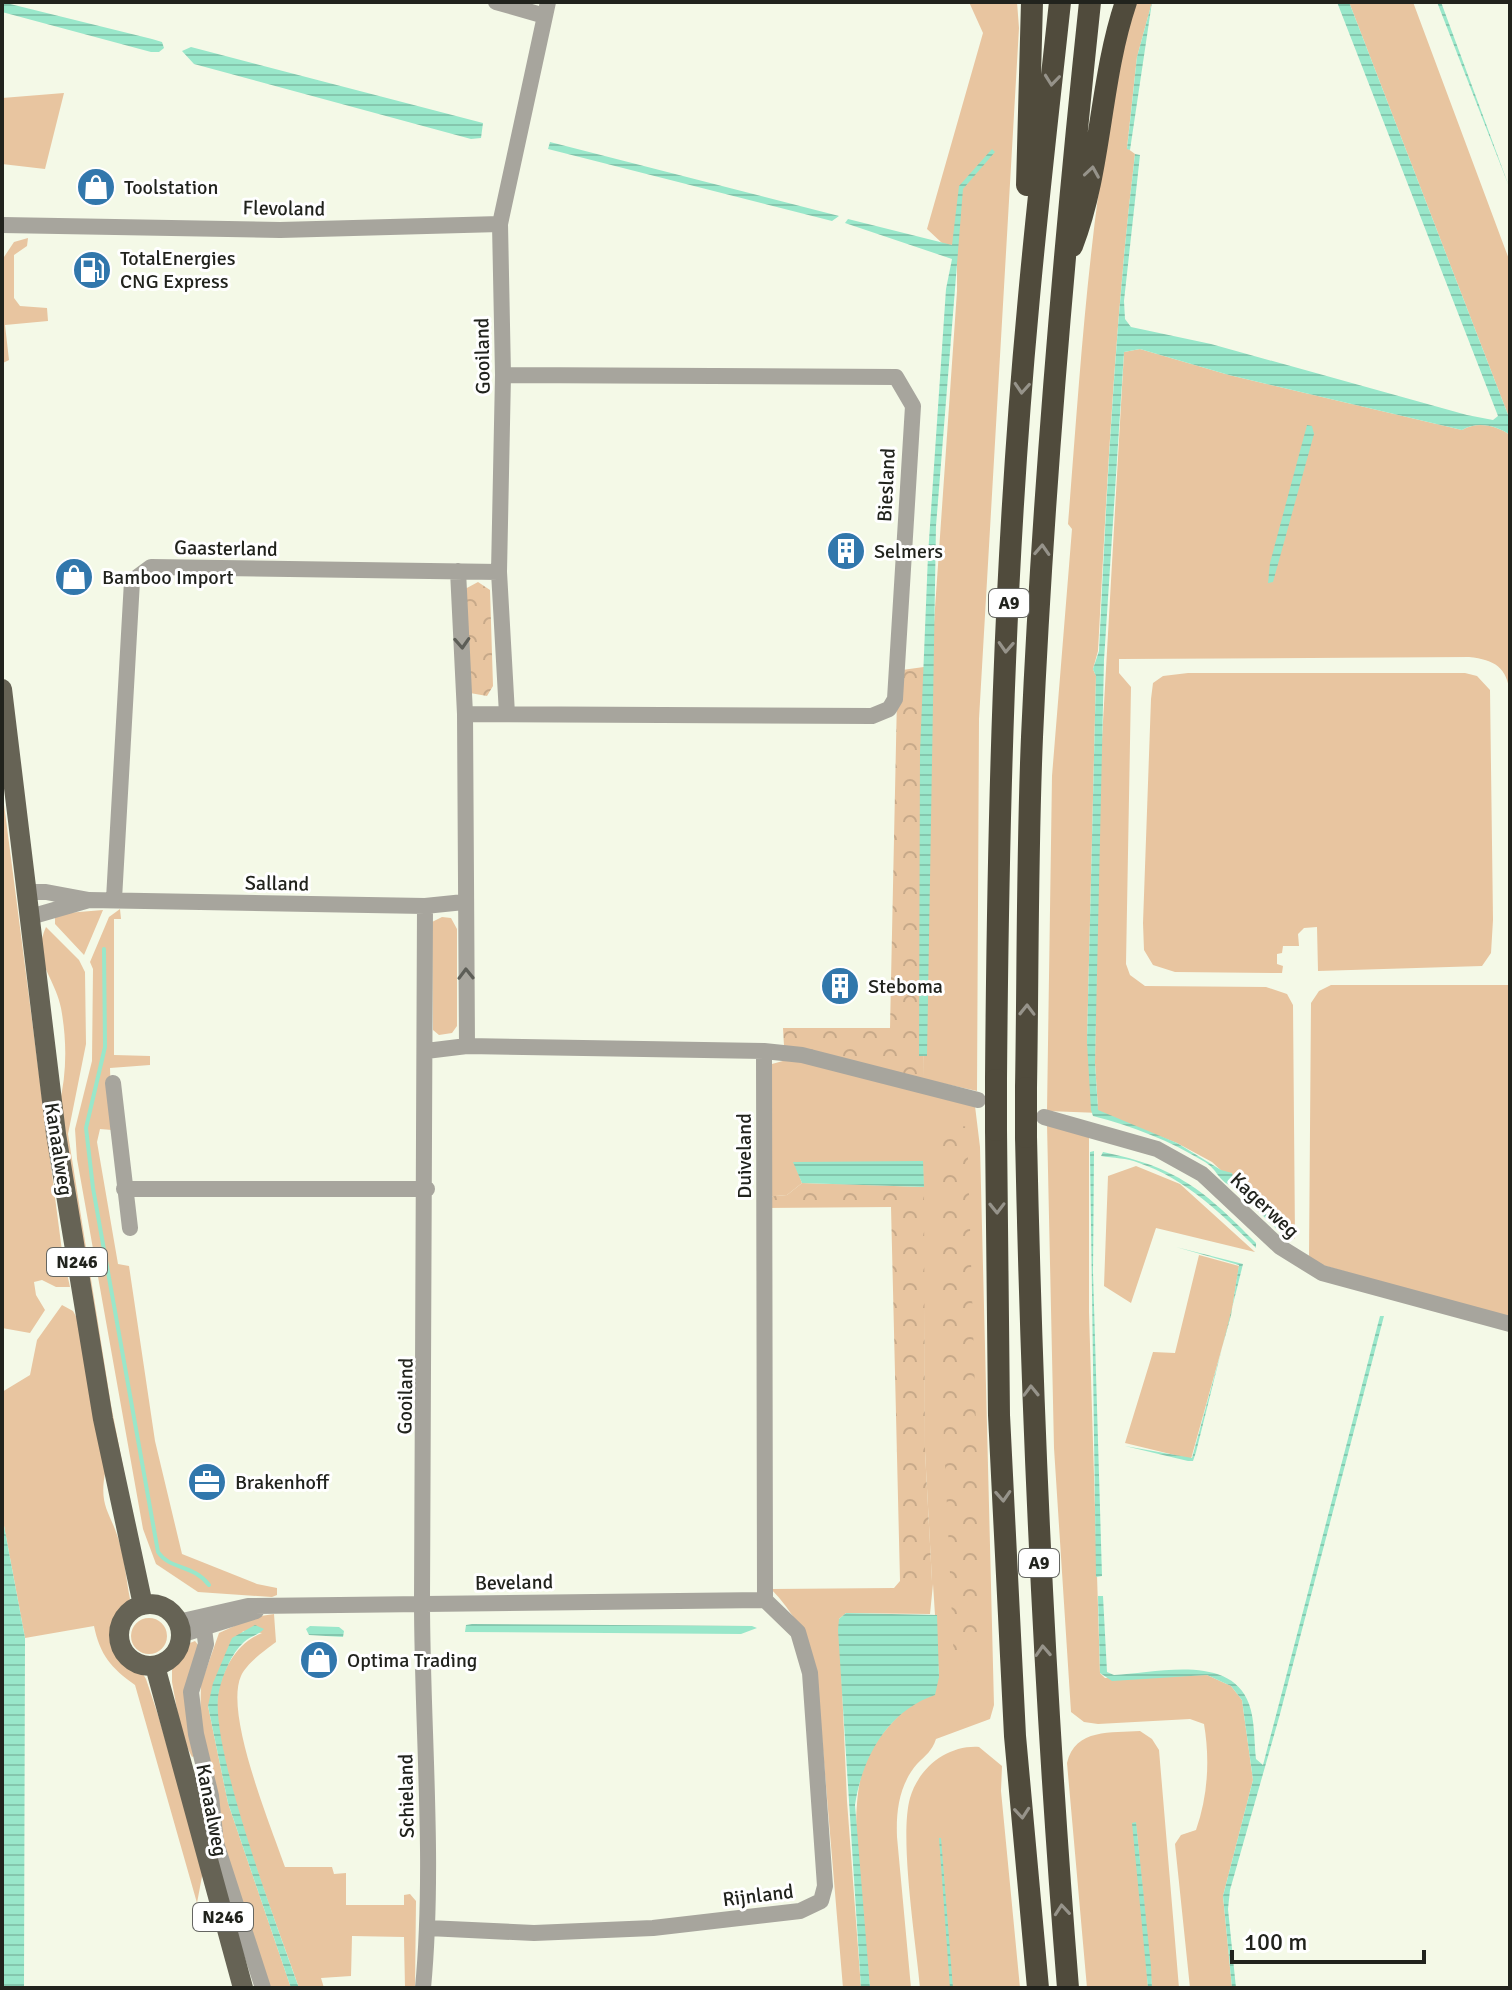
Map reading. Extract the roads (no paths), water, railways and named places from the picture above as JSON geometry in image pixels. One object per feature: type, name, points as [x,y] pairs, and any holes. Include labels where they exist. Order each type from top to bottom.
[{"type":"highway","name":"A9","points":[[1027,310],[1021,240],[1030,132],[1032,2]]},
{"type":"highway","name":"A9","points":[[1038,1988],[1015,1736],[1001,1461],[996,1080],[1003,714],[1027,310],[1060,2]]},
{"type":"highway","name":"A9","points":[[1068,1988],[1047,1732],[1031,1415],[1026,1088],[1032,739],[1062,274],[1090,2]]},
{"type":"highway","name":"A9","points":[[1062,274],[1086,210],[1106,85],[1126,2]]},
{"type":"main road","name":"Kanaalweg","points":[[2,689],[66,1194],[103,1419],[143,1605]]},
{"type":"main road","points":[[143,1605],[163,1607],[179,1629],[173,1655],[155,1666],[139,1665],[126,1656],[119,1642],[120,1626],[129,1612],[143,1605]]},
{"type":"main road","name":"Kanaalweg","points":[[155,1666],[243,1988]]},
{"type":"street","points":[[496,2],[546,9]]},
{"type":"street","name":"Gooiland","points":[[507,714],[499,572],[503,375],[500,224],[546,9]]},
{"type":"street","name":"Flevoland","points":[[2,237],[10,226],[280,230],[500,224]]},
{"type":"street","name":"Biesland","points":[[465,714],[872,716],[889,709],[895,699],[913,406],[896,377],[503,375]]},
{"type":"street","name":"Gaasterland","points":[[114,899],[132,581],[141,572],[151,567],[499,572]]},
{"type":"street","points":[[458,571],[465,714],[467,1046]]},
{"type":"street","name":"Salland","points":[[27,892],[46,892],[89,900],[425,906],[464,902]]},
{"type":"street","name":"Salland","points":[[30,917],[89,900]]},
{"type":"street","name":"Gooiland","points":[[422,1603],[427,1189],[425,906]]},
{"type":"street","points":[[426,1051],[467,1046],[764,1051],[802,1055],[978,1100]]},
{"type":"street","name":"Duiveland","points":[[764,1051],[765,1600]]},
{"type":"street","points":[[113,1083],[130,1228]]},
{"type":"street","name":"Kagerweg","points":[[1044,1117],[1157,1149],[1202,1174],[1280,1247],[1322,1273],[1510,1324]]},
{"type":"street","points":[[124,1189],[427,1189]]},
{"type":"street","name":"Beveland","points":[[179,1629],[235,1607],[363,1608],[422,1603],[765,1600]]},
{"type":"street","name":"Rijnland","points":[[428,1928],[534,1933],[653,1928],[800,1911],[821,1901],[825,1886],[810,1673],[798,1632],[765,1600]]},
{"type":"street","name":"Schieland","points":[[422,1603],[428,1928],[423,1988]]},
{"type":"street","name":"Beveland","points":[[179,1629],[204,1629],[264,1606]]},
{"type":"street","name":"Kanaalweg","points":[[204,1629],[206,1644],[191,1692],[196,1734],[211,1796],[216,1843],[263,1988]]},
{"type":"waterway","points":[[104,949],[105,1047],[86,1128],[93,1188],[158,1552],[169,1562],[203,1578],[209,1585]]},
{"type":"place","name":"Toolstation","points":[[96,187]]},
{"type":"place","name":"TotalEnergies CNG Express","points":[[92,270]]},
{"type":"place","name":"Selmers","points":[[846,551]]},
{"type":"place","name":"Bamboo Import","points":[[74,577]]},
{"type":"place","name":"Steboma","points":[[840,986]]},
{"type":"place","name":"Brakenhoff","points":[[207,1482]]},
{"type":"place","name":"Optima Trading","points":[[319,1660]]}]
